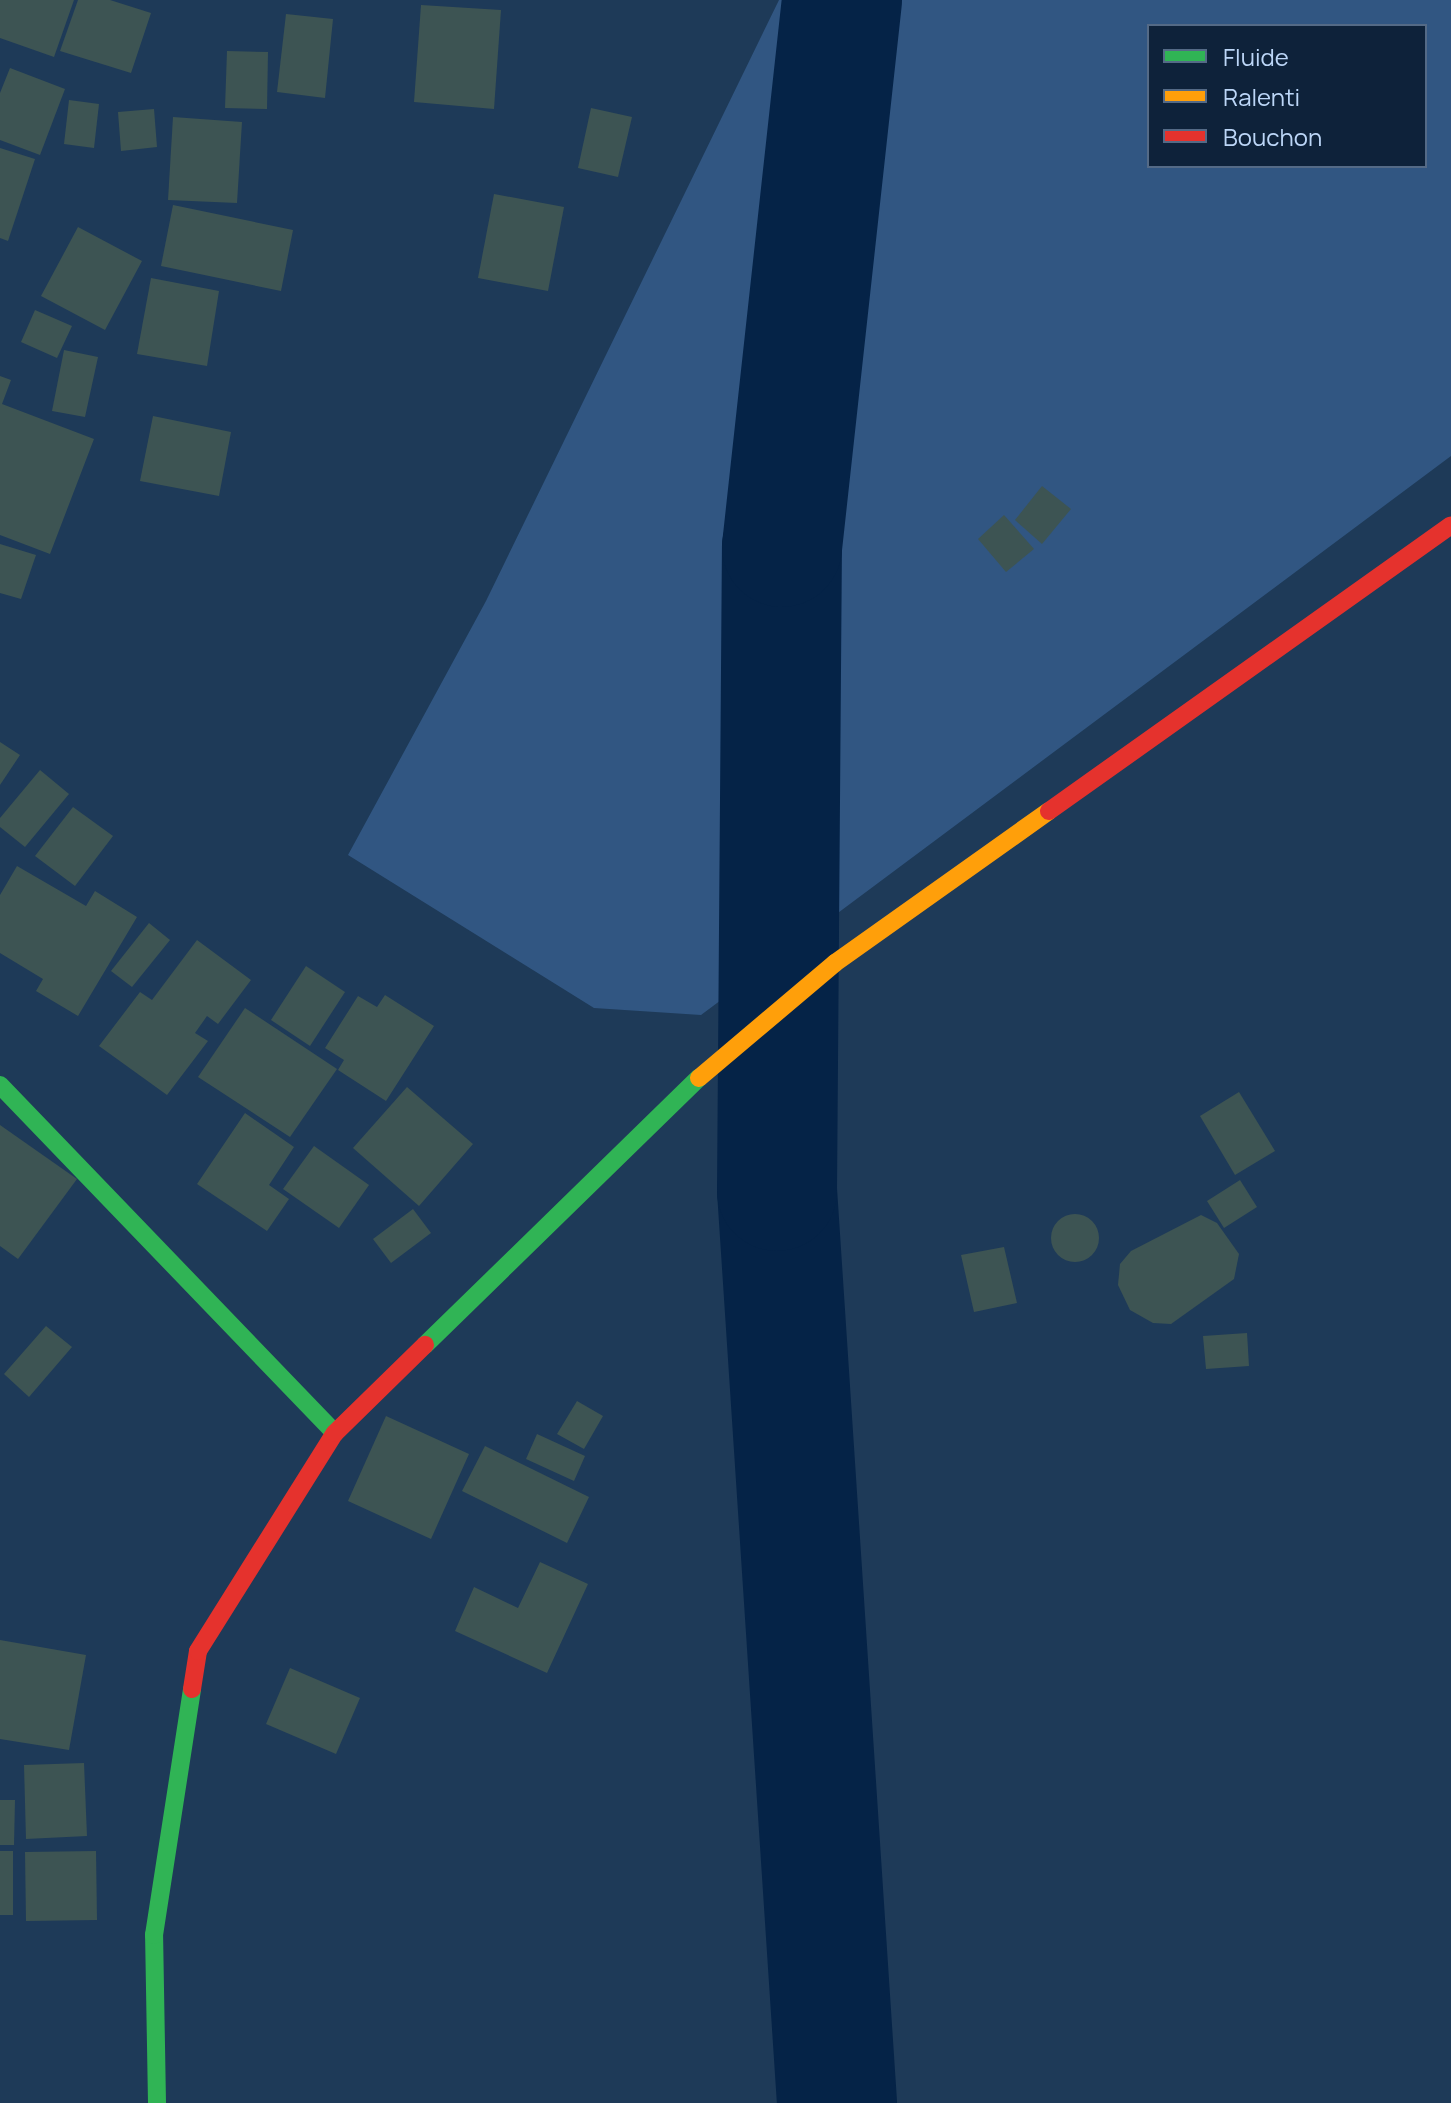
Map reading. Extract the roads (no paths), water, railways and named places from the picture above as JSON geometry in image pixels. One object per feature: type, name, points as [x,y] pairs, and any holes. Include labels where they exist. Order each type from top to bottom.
[{"type":"main road","points":[[157,2103],[154,1935],[198,1651],[335,1433],[730,1048],[835,963],[1451,525]]},
{"type":"main road","points":[[0,1085],[335,1433]]},
{"type":"waterway","points":[[837,2103],[777,1191],[782,547],[842,0]]}]
